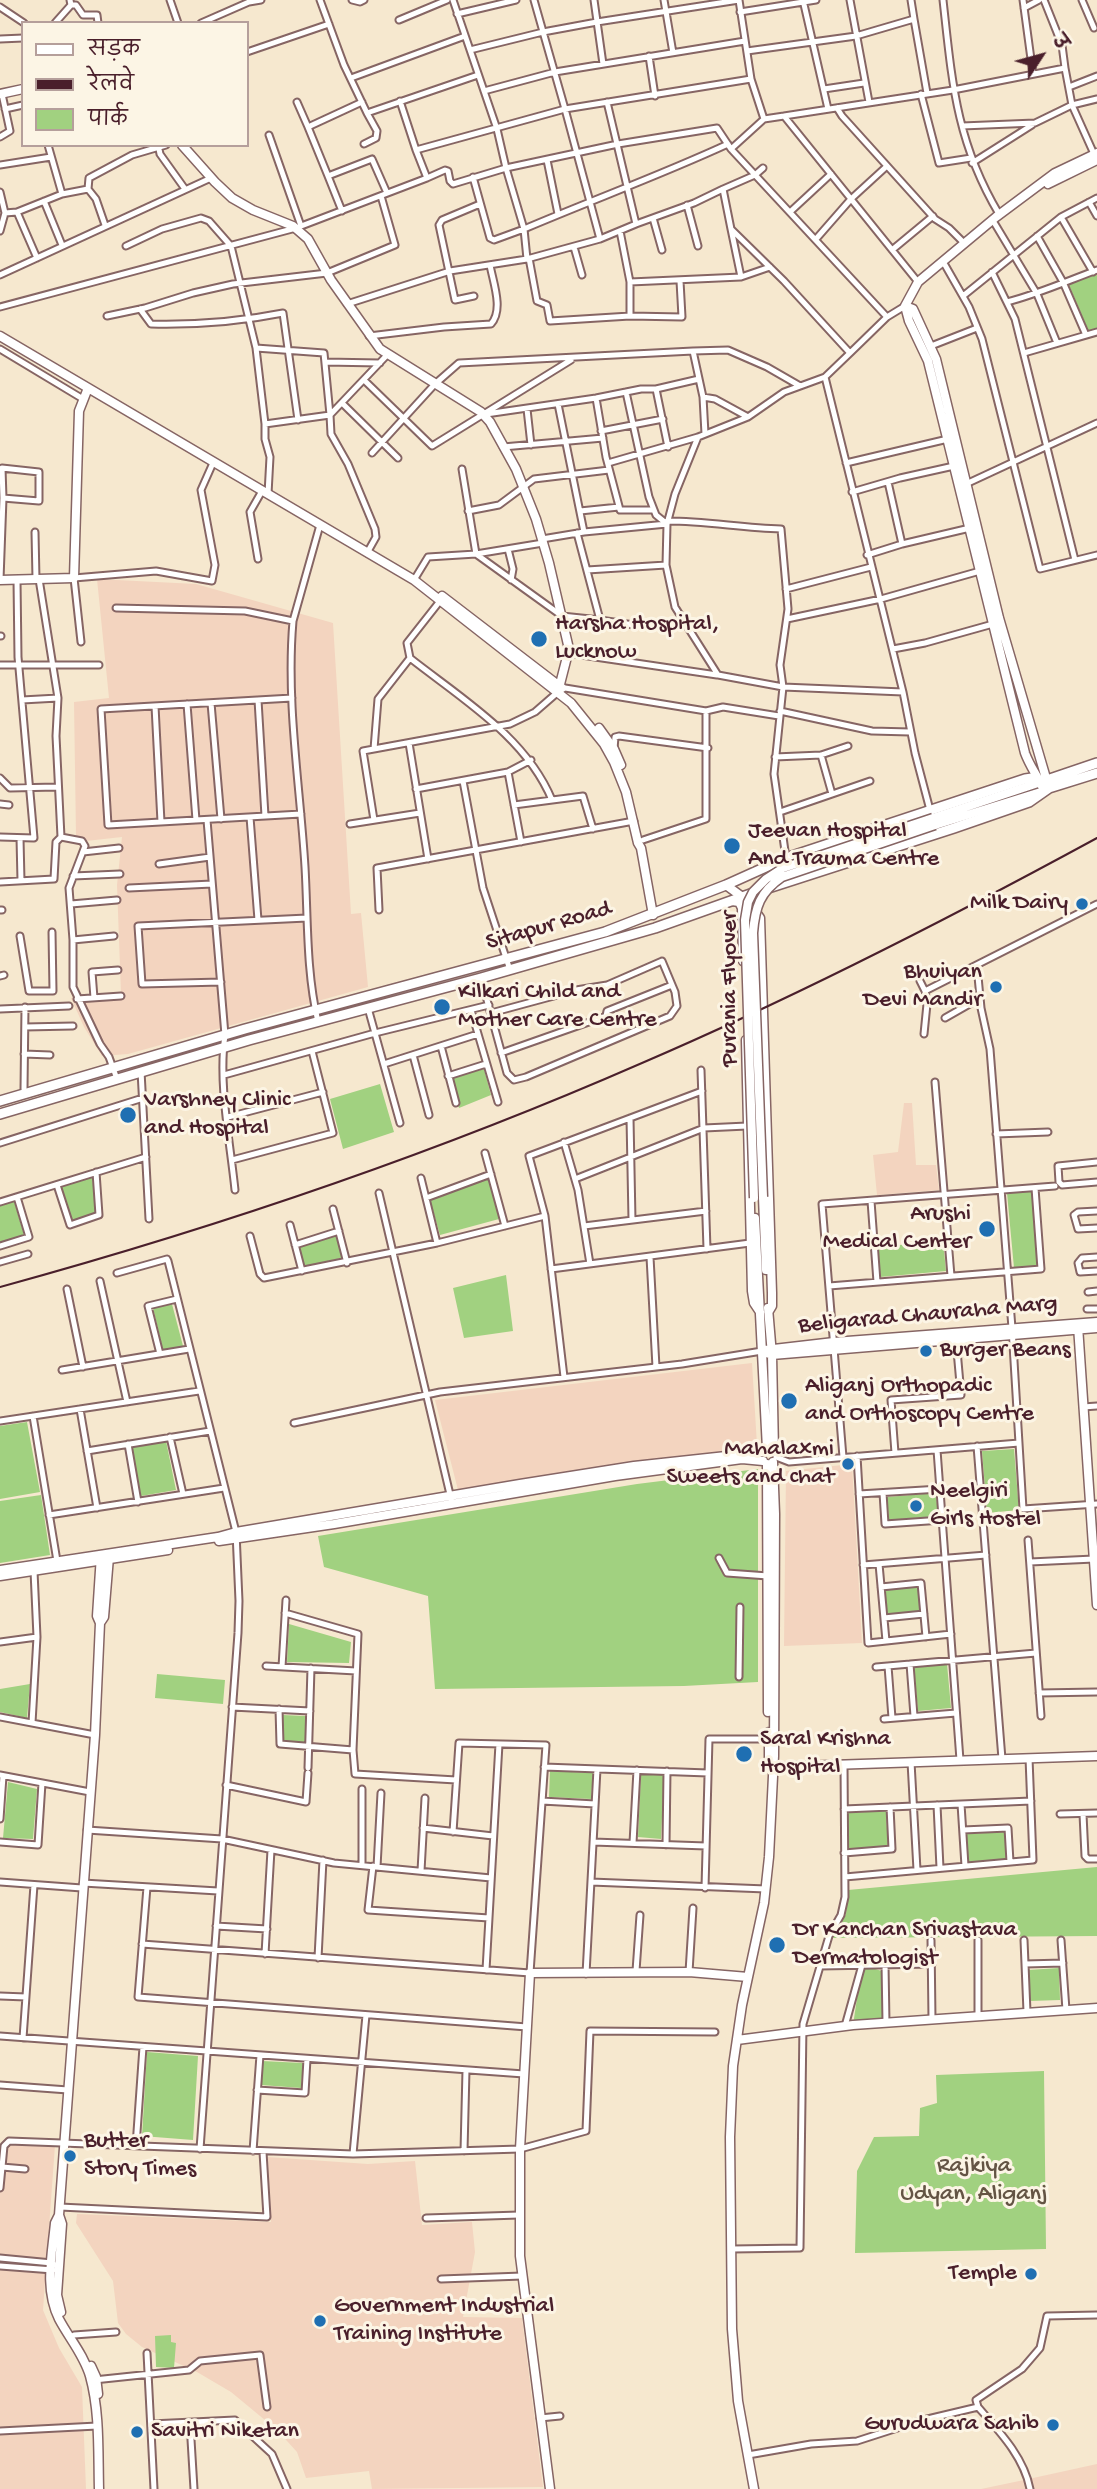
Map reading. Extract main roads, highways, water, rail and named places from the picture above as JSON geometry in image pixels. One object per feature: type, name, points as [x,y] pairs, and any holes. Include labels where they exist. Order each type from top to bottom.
[{"type":"main road","name":"Sitapur Road","points":[[0,1114],[223,1048],[655,928],[1029,802],[1045,785],[1097,763]]},
{"type":"main road","name":"Sitapur Road","points":[[0,1101],[225,1035],[605,932],[653,915],[786,858],[933,818],[1025,779],[1032,778],[1045,785],[1097,773]]},
{"type":"railway","points":[[0,1287],[245,1214],[325,1187],[564,1096],[815,984],[1097,838]]},
{"type":"place","name":"Harsha Hospital, Lucknow","points":[[539,639]]},
{"type":"place","name":"Jeevan Hospital And Trauma Centre","points":[[732,846]]},
{"type":"place","name":"Milk Dairy","points":[[1082,904]]},
{"type":"place","name":"Bhuiyan Devi Mandir","points":[[996,987]]},
{"type":"place","name":"Kilkari Child and Mother Care Centre","points":[[442,1007]]},
{"type":"place","name":"Varshney Clinic and Hospital","points":[[128,1115]]},
{"type":"place","name":"Arushi Medical Center","points":[[987,1229]]},
{"type":"place","name":"Burger Beans","points":[[926,1351]]},
{"type":"place","name":"Aliganj Orthopadic and Orthoscopy Centre","points":[[789,1401]]},
{"type":"place","name":"Mahalaxmi Sweets and chat","points":[[848,1464]]},
{"type":"place","name":"Neelgiri Girls Hostel","points":[[916,1506]]},
{"type":"place","name":"Saral Krishna Hospital","points":[[744,1754]]},
{"type":"place","name":"Dr Kanchan Srivastava Dermatologist","points":[[777,1945]]},
{"type":"place","name":"Butter Story Times","points":[[70,2156]]},
{"type":"place","name":"Temple","points":[[1031,2274]]},
{"type":"place","name":"Government Industrial Training Institute","points":[[320,2321]]},
{"type":"place","name":"Gurudwara Sahib","points":[[1053,2425]]},
{"type":"place","name":"Savitri Niketan","points":[[137,2432]]},
{"type":"park label","name":"Rajkiya Udyan, Aliganj","points":[[974,2181]]}]
